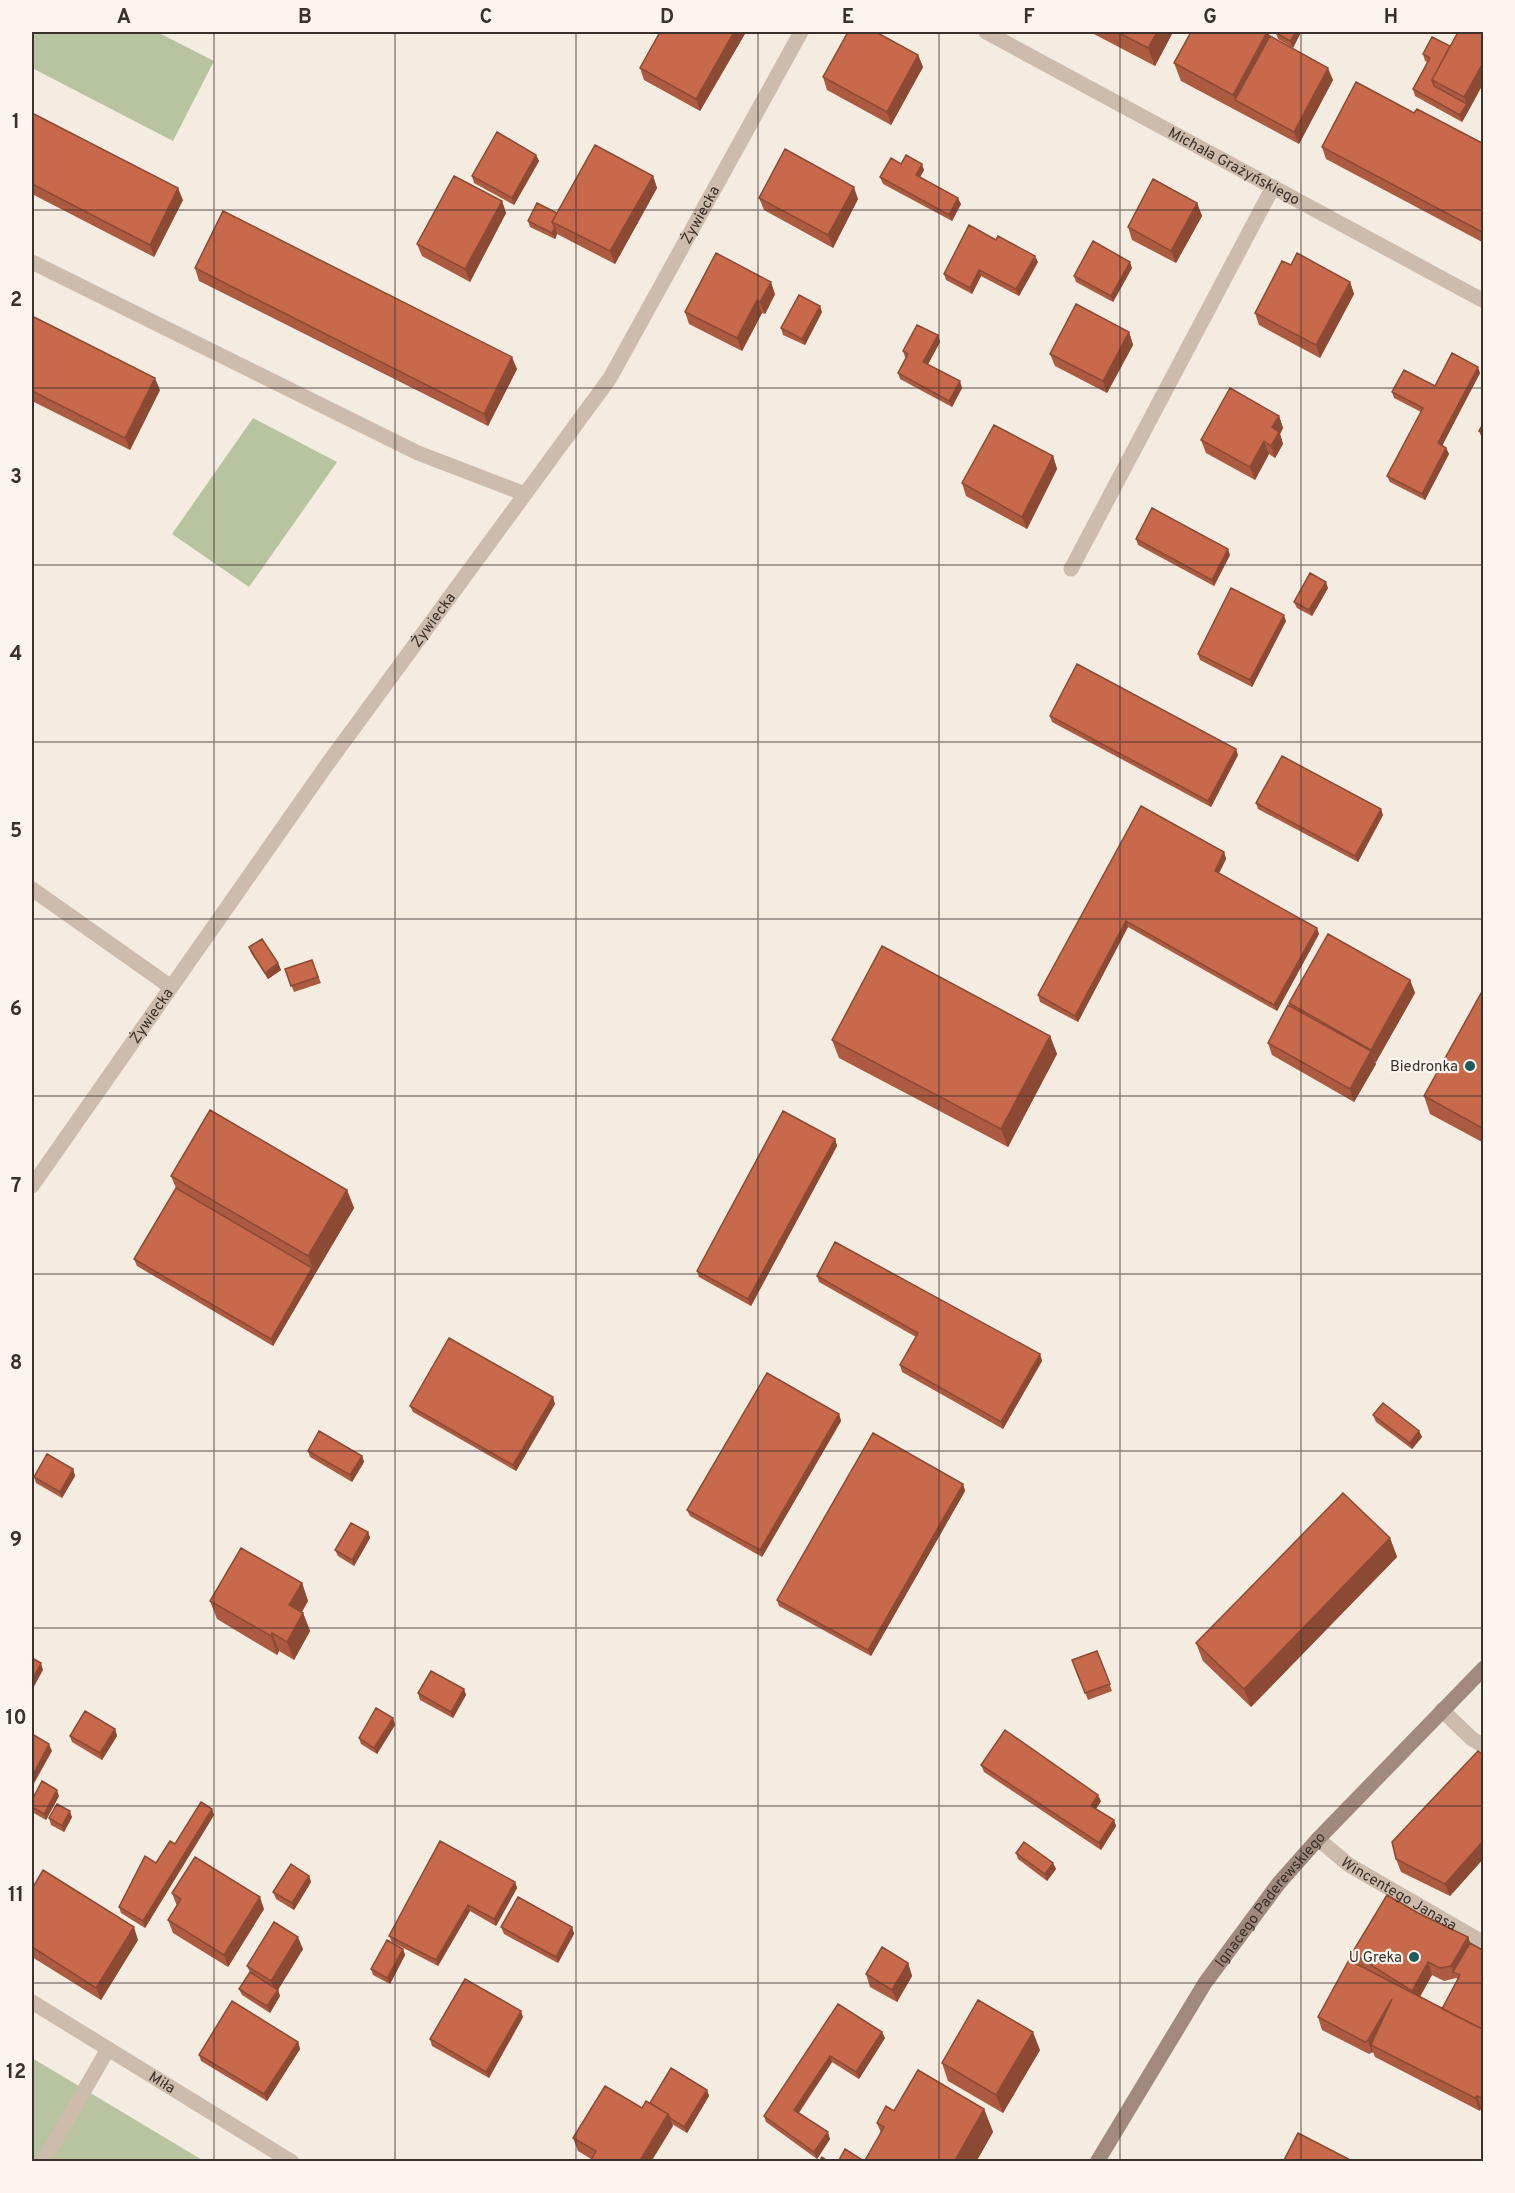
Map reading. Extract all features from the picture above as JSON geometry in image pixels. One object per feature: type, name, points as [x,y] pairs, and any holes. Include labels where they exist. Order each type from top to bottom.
[{"type":"main road","name":"Ignacego Paderewskiego","points":[[1101,2160],[1205,1983],[1279,1883],[1318,1839],[1484,1668]]},
{"type":"street","name":"Żywiecka","points":[[32,1186],[326,766],[610,378],[801,32]]},
{"type":"street","name":"Michała Grażyńskiego","points":[[986,32],[1484,301]]},
{"type":"street","points":[[1071,569],[1273,187]]},
{"type":"street","points":[[32,262],[418,453],[525,494]]},
{"type":"street","points":[[32,889],[171,987]]},
{"type":"street","points":[[1442,1710],[1472,1739],[1484,1746]]},
{"type":"street","name":"Wincentego Janasa","points":[[1318,1839],[1363,1873],[1484,1943]]},
{"type":"street","name":"Miła","points":[[32,2002],[292,2162]]},
{"type":"street","points":[[43,2162],[108,2049]]},
{"type":"green space","points":[[32,32],[157,32],[214,61],[173,141],[32,68]]},
{"type":"green space","points":[[253,418],[337,462],[249,587],[172,534]]},
{"type":"green space","points":[[32,2058],[204,2161],[32,2161]]},
{"type":"building","points":[[660,32],[734,32],[696,99],[640,68]]},
{"type":"building","points":[[848,32],[876,32],[918,55],[887,112],[823,77]]},
{"type":"building","points":[[1117,32],[1157,32],[1148,48]]},
{"type":"building","points":[[1191,32],[1267,32],[1233,95],[1174,63]]},
{"type":"building","points":[[1276,32],[1296,32],[1290,41]]},
{"type":"building","points":[[1458,32],[1484,32],[1484,61],[1464,97],[1432,80]]},
{"type":"building","points":[[1270,36],[1328,68],[1294,132],[1235,100]]},
{"type":"building","points":[[1432,37],[1450,46],[1432,80],[1434,86],[1467,104],[1460,115],[1413,89],[1430,58],[1423,54]]},
{"type":"building","points":[[1356,82],[1414,113],[1417,109],[1484,144],[1484,233],[1322,147]]},
{"type":"building","points":[[32,113],[178,188],[150,245],[32,184]]},
{"type":"building","points":[[497,132],[536,155],[512,198],[472,176]]},
{"type":"building","points":[[595,145],[653,176],[610,251],[552,222]]},
{"type":"building","points":[[785,149],[854,187],[828,235],[759,198]]},
{"type":"building","points":[[906,155],[922,164],[916,175],[958,198],[949,215],[880,177],[891,158],[901,164]]},
{"type":"building","points":[[454,176],[502,201],[465,269],[417,244]]},
{"type":"building","points":[[1153,179],[1197,203],[1171,251],[1128,227]]},
{"type":"building","points":[[537,203],[557,213],[552,222],[555,228],[552,233],[528,221]]},
{"type":"building","points":[[223,211],[512,357],[484,414],[195,268]]},
{"type":"building","points":[[969,225],[996,240],[998,236],[1035,256],[1016,289],[979,270],[970,288],[944,274]]},
{"type":"building","points":[[1093,241],[1130,262],[1111,296],[1074,276]]},
{"type":"building","points":[[716,253],[771,282],[760,302],[757,300],[737,338],[685,312]]},
{"type":"building","points":[[1297,253],[1350,282],[1316,345],[1255,313],[1282,261],[1291,265]]},
{"type":"building","points":[[799,295],[820,306],[802,339],[781,328]]},
{"type":"building","points":[[1076,304],[1129,332],[1103,381],[1050,354]]},
{"type":"building","points":[[32,316],[155,378],[125,438],[32,391]]},
{"type":"building","points":[[917,325],[938,335],[923,362],[960,381],[949,401],[898,373],[908,354],[903,351]]},
{"type":"building","points":[[1452,353],[1478,367],[1438,443],[1446,448],[1422,494],[1387,476],[1423,408],[1392,392],[1404,370],[1435,386]]},
{"type":"building","points":[[1230,388],[1279,416],[1272,427],[1279,432],[1271,446],[1264,441],[1250,467],[1201,440]]},
{"type":"building","points":[[1484,422],[1484,433],[1479,431]]},
{"type":"building","points":[[994,425],[1053,456],[1022,517],[962,483]]},
{"type":"building","points":[[1152,508],[1228,549],[1212,580],[1136,539]]},
{"type":"building","points":[[1310,573],[1326,582],[1309,610],[1294,602]]},
{"type":"building","points":[[1231,588],[1284,615],[1250,680],[1198,654]]},
{"type":"building","points":[[1077,664],[1236,749],[1208,801],[1050,716]]},
{"type":"building","points":[[1282,756],[1381,809],[1355,856],[1256,803]]},
{"type":"building","points":[[1141,806],[1224,852],[1215,871],[1317,928],[1274,1005],[1126,921],[1075,1016],[1038,995]]},
{"type":"building","points":[[1328,934],[1410,980],[1371,1050],[1289,1003]]},
{"type":"building","points":[[262,939],[278,963],[265,973],[249,947]]},
{"type":"building","points":[[882,946],[1050,1036],[1001,1129],[832,1040]]},
{"type":"building","points":[[312,960],[318,977],[291,986],[285,969]]},
{"type":"building","name":"Biedronka","points":[[1484,988],[1484,1129],[1424,1096]]},
{"type":"building","points":[[1288,1005],[1371,1051],[1350,1089],[1268,1043]]},
{"type":"building","points":[[210,1110],[347,1190],[308,1256],[171,1176]]},
{"type":"building","points":[[783,1111],[835,1139],[748,1299],[697,1271]]},
{"type":"building","points":[[176,1188],[312,1268],[271,1339],[134,1259]]},
{"type":"building","points":[[835,1242],[1040,1354],[1001,1422],[900,1365],[918,1333],[817,1276]]},
{"type":"building","points":[[449,1338],[553,1397],[513,1465],[410,1406]]},
{"type":"building","points":[[767,1373],[839,1414],[760,1550],[687,1510]]},
{"type":"building","points":[[1383,1403],[1419,1431],[1410,1443],[1373,1415]]},
{"type":"building","points":[[319,1431],[362,1456],[350,1475],[308,1451]]},
{"type":"building","points":[[873,1433],[963,1484],[868,1650],[777,1600]]},
{"type":"building","points":[[47,1454],[73,1469],[60,1492],[34,1477]]},
{"type":"building","points":[[1343,1493],[1390,1538],[1244,1689],[1196,1643]]},
{"type":"building","points":[[351,1523],[368,1532],[352,1560],[335,1550]]},
{"type":"building","points":[[241,1548],[302,1583],[289,1605],[303,1613],[287,1642],[272,1633],[271,1636],[210,1601]]},
{"type":"building","points":[[1097,1651],[1110,1684],[1085,1693],[1072,1660]]},
{"type":"building","points":[[32,1658],[41,1663],[32,1680]]},
{"type":"building","points":[[431,1671],[464,1689],[451,1712],[418,1693]]},
{"type":"building","points":[[376,1708],[393,1718],[374,1748],[359,1738]]},
{"type":"building","points":[[85,1711],[115,1729],[100,1753],[70,1736]]},
{"type":"building","points":[[1005,1730],[1098,1795],[1091,1806],[1114,1820],[1099,1843],[981,1765]]},
{"type":"building","points":[[32,1734],[49,1744],[32,1777]]},
{"type":"building","points":[[1478,1751],[1484,1756],[1484,1840],[1445,1884],[1396,1859],[1392,1842]]},
{"type":"building","points":[[42,1781],[57,1790],[44,1814],[32,1807],[32,1800]]},
{"type":"building","points":[[201,1802],[212,1809],[143,1921],[119,1907],[145,1856],[156,1863],[170,1841],[175,1844]]},
{"type":"building","points":[[57,1804],[70,1811],[62,1826],[49,1818]]},
{"type":"building","points":[[440,1841],[515,1882],[494,1919],[468,1905],[436,1960],[389,1936]]},
{"type":"building","points":[[1024,1842],[1053,1863],[1045,1874],[1016,1853]]},
{"type":"building","points":[[195,1857],[260,1897],[224,1955],[168,1920],[181,1899],[172,1893]]},
{"type":"building","points":[[291,1864],[309,1876],[292,1903],[273,1892]]},
{"type":"building","points":[[43,1870],[134,1927],[96,1988],[32,1947],[32,1889]]},
{"type":"building","name":"U Greka","points":[[1387,1895],[1468,1937],[1451,1966],[1440,1968],[1428,1962],[1412,1991],[1352,1953]]},
{"type":"building","points":[[518,1897],[572,1927],[556,1957],[501,1927]]},
{"type":"building","points":[[274,1922],[298,1937],[271,1981],[247,1966]]},
{"type":"building","points":[[387,1940],[403,1949],[387,1978],[371,1969]]},
{"type":"building","points":[[1470,1943],[1484,1951],[1484,2030],[1442,2009],[1460,1975],[1453,1972]]},
{"type":"building","points":[[882,1947],[908,1963],[892,1990],[866,1974]]},
{"type":"building","points":[[1349,1960],[1484,2030],[1484,2099],[1477,2096],[1475,2098],[1371,2045],[1392,1999],[1365,2042],[1318,2017]]},
{"type":"building","points":[[250,1972],[278,1990],[267,2006],[239,1989]]},
{"type":"building","points":[[465,1979],[521,2011],[486,2072],[430,2039]]},
{"type":"building","points":[[978,2000],[1033,2032],[996,2095],[942,2063]]},
{"type":"building","points":[[232,2001],[298,2042],[264,2094],[199,2055]]},
{"type":"building","points":[[838,2004],[882,2032],[856,2072],[830,2056],[794,2110],[828,2132],[814,2152],[764,2116]]},
{"type":"building","points":[[671,2068],[707,2090],[684,2127],[650,2103]]},
{"type":"building","points":[[918,2070],[984,2109],[954,2162],[864,2162],[884,2127],[877,2123],[886,2106],[894,2111]]},
{"type":"building","points":[[605,2086],[642,2108],[646,2101],[668,2114],[639,2162],[590,2162],[596,2151],[573,2138]]},
{"type":"building","points":[[1298,2133],[1354,2162],[1283,2162]]},
{"type":"building","points":[[845,2149],[864,2161],[838,2162]]},
{"type":"building","points":[[822,2157],[829,2162],[819,2162]]},
{"type":"place","name":"Biedronka","points":[[1470,1066]]},
{"type":"place","name":"U Greka","points":[[1414,1957]]}]
